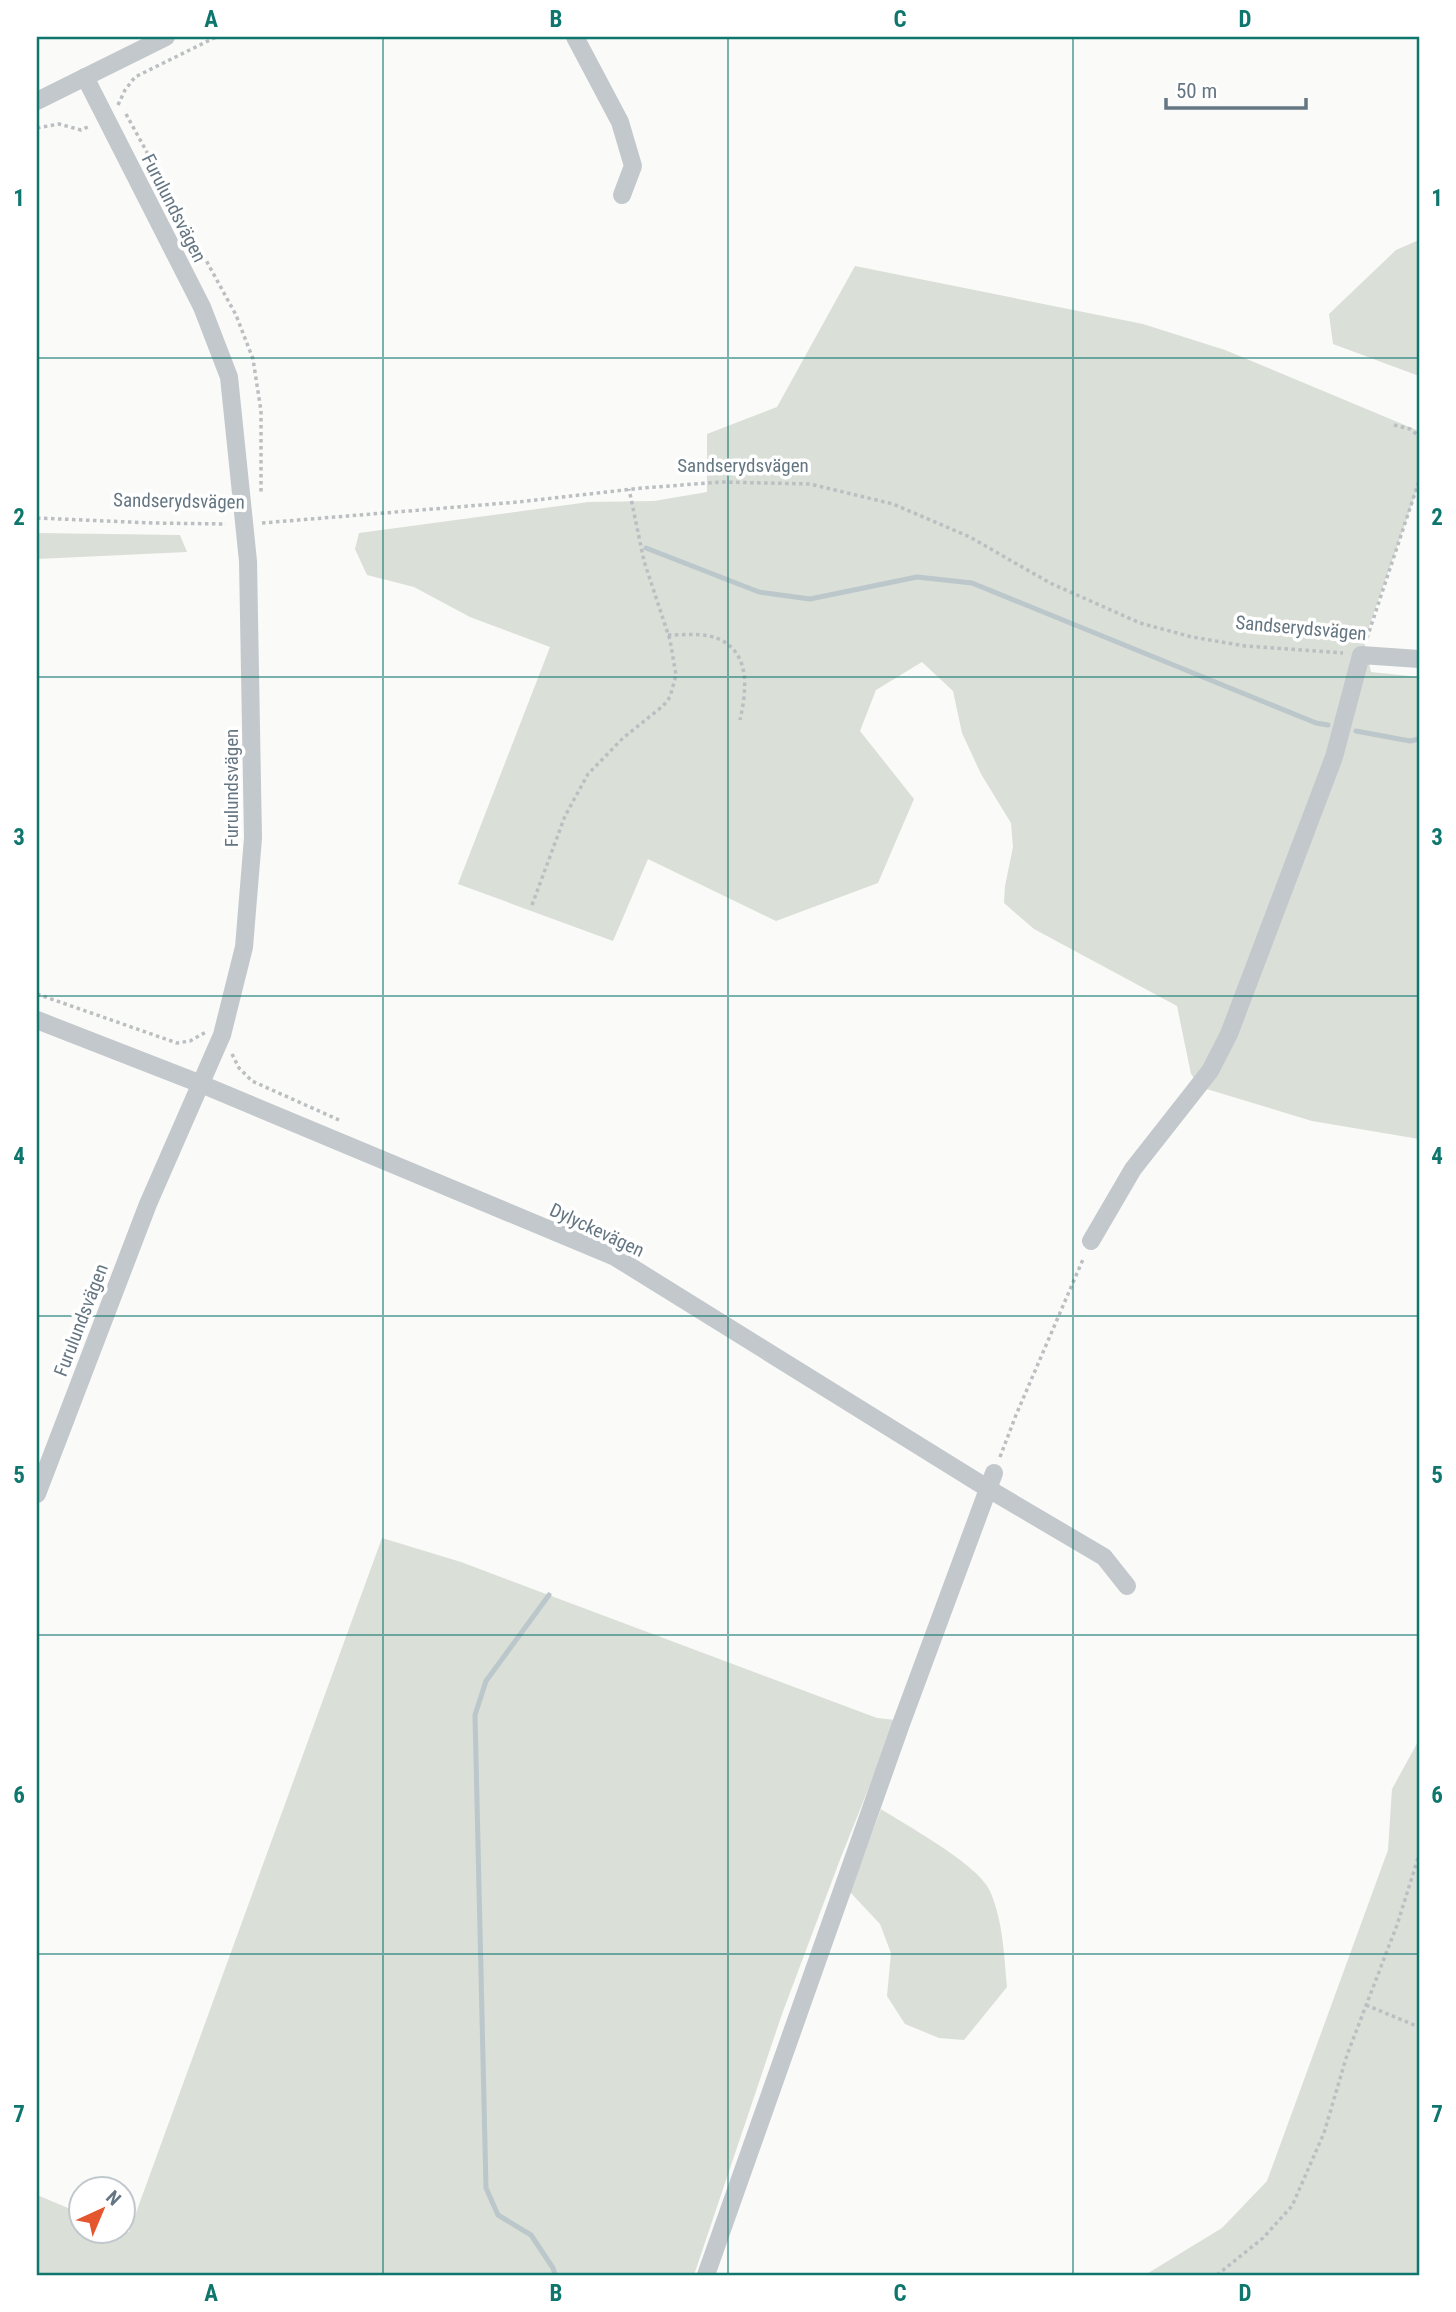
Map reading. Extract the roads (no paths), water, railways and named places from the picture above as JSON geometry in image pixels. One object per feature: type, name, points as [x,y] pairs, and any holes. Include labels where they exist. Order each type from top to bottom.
[{"type":"street","points":[[37,102],[166,37]]},
{"type":"street","points":[[575,37],[624,133],[633,166],[622,195]]},
{"type":"street","name":"Furulundsvägen","points":[[37,1494],[148,1204],[222,1035],[244,947],[253,838],[252,524],[229,377],[202,307],[85,77]]},
{"type":"street","name":"Sandserydsvägen","points":[[1091,1241],[1133,1168],[1210,1072],[1229,1034],[1334,757],[1361,655],[1419,659]]},
{"type":"street","name":"Dylyckevägen","points":[[37,1020],[201,1084],[615,1257],[991,1481],[1104,1557],[1128,1586]]},
{"type":"street","points":[[706,2275],[901,1724],[991,1481]]},
{"type":"waterway","points":[[646,548],[759,592],[810,599],[917,577],[972,583],[1316,723],[1328,725]]},
{"type":"waterway","points":[[1356,731],[1410,741],[1419,739]]},
{"type":"waterway","points":[[549,1595],[486,1681],[475,1715],[486,2188],[498,2215],[531,2235],[555,2275]]}]
